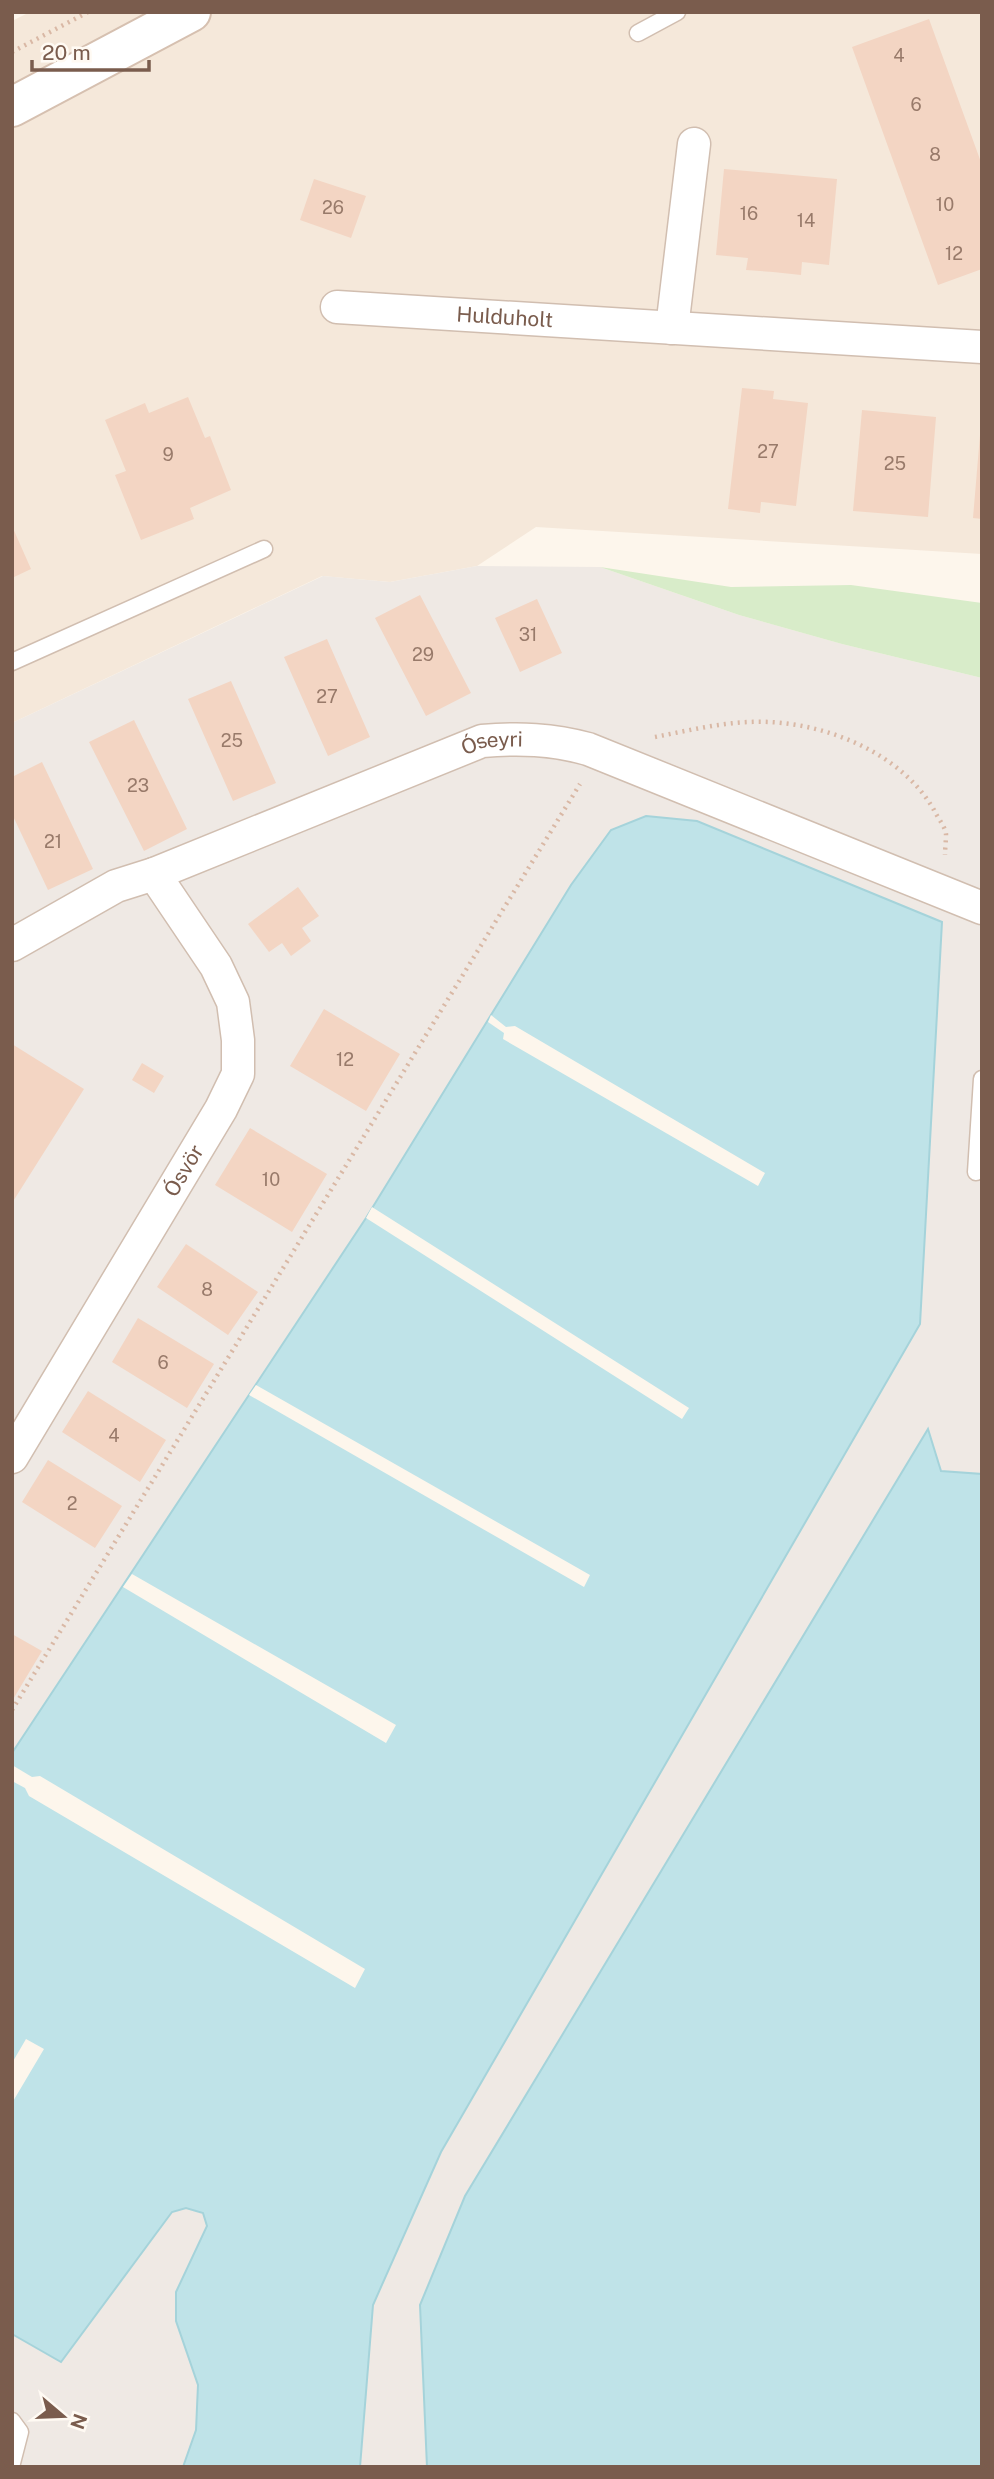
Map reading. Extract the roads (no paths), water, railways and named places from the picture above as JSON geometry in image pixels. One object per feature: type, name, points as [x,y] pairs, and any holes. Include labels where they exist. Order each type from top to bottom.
[{"type":"street","points":[[12,107],[191,12]]},
{"type":"street","points":[[672,328],[694,144]]},
{"type":"street","name":"Hulduholt","points":[[337,307],[982,347]]},
{"type":"street","name":"Óseyri","points":[[12,944],[116,886],[154,874],[482,741],[514,738],[547,739],[599,753],[982,908]]},
{"type":"street","name":"Ósvör","points":[[12,1457],[221,1108],[238,1074],[238,1040],[233,1002],[216,966],[154,874]]},
{"type":"lane","points":[[638,33],[677,12]]},
{"type":"lane","points":[[12,662],[264,549]]},
{"type":"lane","points":[[976,1172],[982,1079]]},
{"type":"lane","points":[[12,2421],[20,2432],[12,2463]]},
{"type":"water","points":[[646,816],[697,821],[942,922],[920,1324],[441,2152],[373,2305],[360,2467],[183,2467],[196,2430],[198,2385],[176,2321],[176,2292],[207,2226],[203,2213],[186,2208],[172,2212],[61,2362],[12,2334],[12,1753],[366,1218],[571,885],[611,830]]},
{"type":"water","points":[[928,1429],[941,1471],[982,1474],[982,2467],[427,2467],[420,2305],[465,2196]]}]
